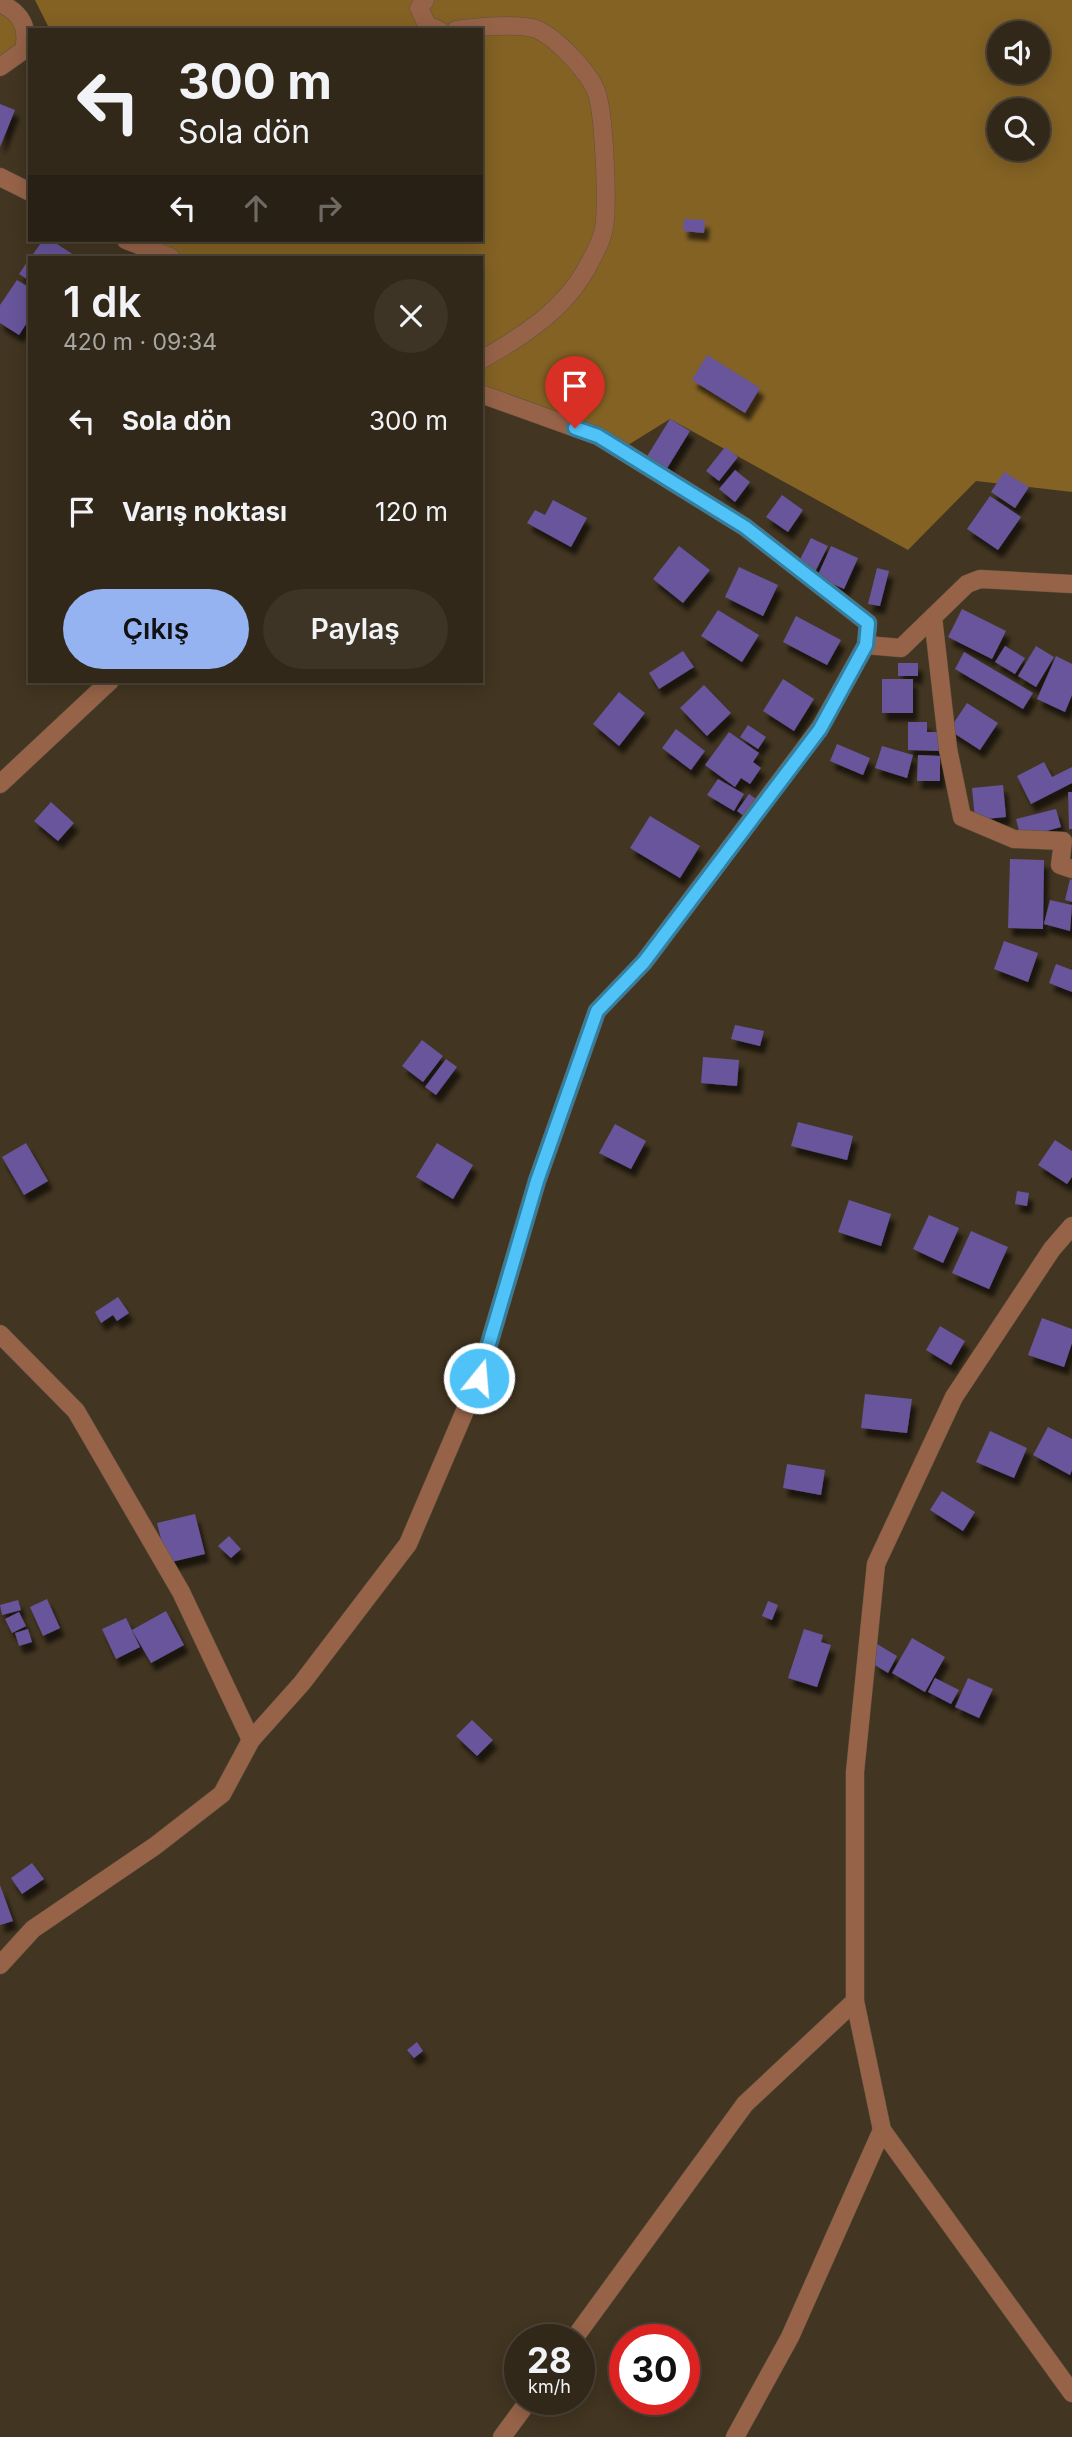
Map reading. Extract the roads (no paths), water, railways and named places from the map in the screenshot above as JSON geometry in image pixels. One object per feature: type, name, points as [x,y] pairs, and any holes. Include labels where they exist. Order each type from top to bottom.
[{"type":"street","points":[[425,0],[419,8],[427,25],[434,28]]},
{"type":"street","points":[[0,3],[15,10],[27,33],[24,50],[0,67]]},
{"type":"street","points":[[466,28],[482,25],[536,29],[569,51],[597,93],[605,161],[604,231],[583,275],[569,297],[522,337],[483,359]]},
{"type":"street","points":[[0,177],[28,191]]},
{"type":"street","points":[[131,242],[167,256]]},
{"type":"street","points":[[0,1965],[33,1929],[155,1846],[222,1794],[251,1740],[302,1683],[408,1544],[479,1378],[537,1181],[597,1011],[644,962],[820,729],[866,645],[868,623],[745,527],[598,436],[483,395]]},
{"type":"street","points":[[866,645],[901,649],[967,584],[980,579],[1072,584]]},
{"type":"street","points":[[933,617],[948,749],[962,817],[1014,839],[1063,841],[1060,864],[1072,869]]},
{"type":"street","points":[[0,784],[108,683]]},
{"type":"street","points":[[1072,1226],[1052,1249],[954,1397],[876,1564],[855,1772],[855,2000],[882,2130],[1072,2393]]},
{"type":"street","points":[[0,1334],[76,1412],[181,1592],[251,1740]]},
{"type":"street","points":[[585,2324],[745,2104],[855,2000]]},
{"type":"street","points":[[736,2437],[790,2337],[882,2130]]},
{"type":"street","points":[[502,2437],[518,2415]]}]
